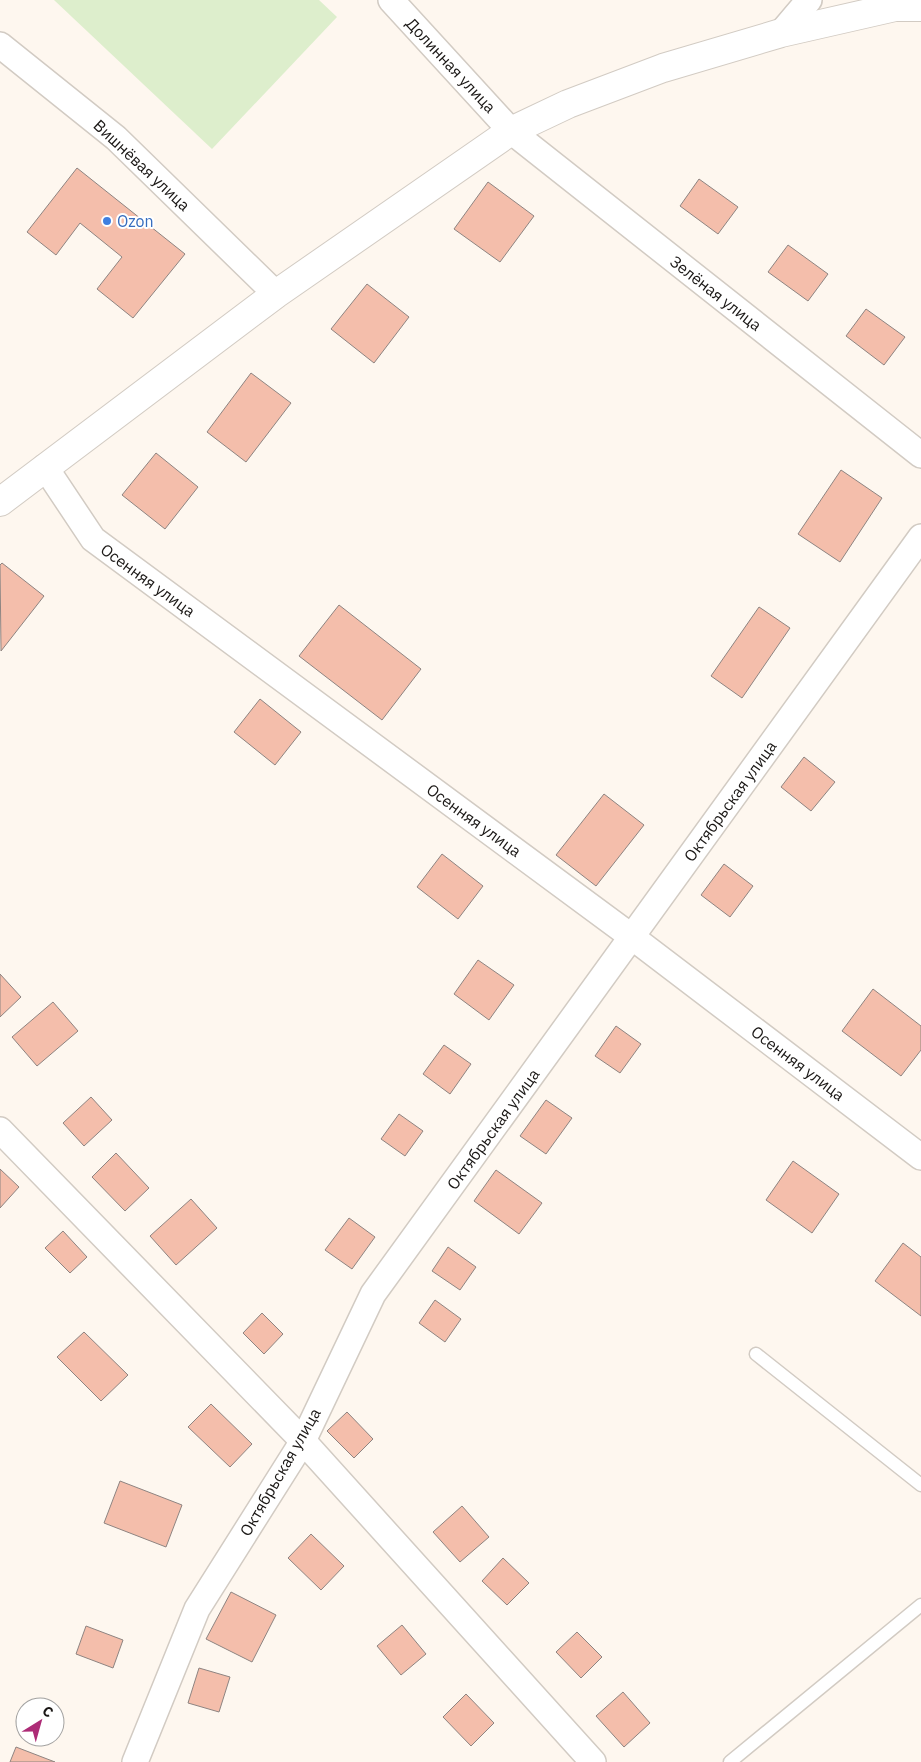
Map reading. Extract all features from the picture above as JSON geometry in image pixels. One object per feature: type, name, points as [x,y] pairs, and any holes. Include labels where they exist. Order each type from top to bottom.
[{"type":"street","name":"Долинная улица","points":[[391,0],[511,130]]},
{"type":"street","points":[[781,33],[809,0]]},
{"type":"street","points":[[0,502],[276,294],[511,130],[568,104],[663,68],[781,33],[895,7],[921,7]]},
{"type":"street","name":"Вишнёвая улица","points":[[0,45],[116,138],[276,294]]},
{"type":"street","name":"Зелёная улица","points":[[511,130],[921,455]]},
{"type":"street","name":"Осенняя улица","points":[[46,467],[93,538],[632,937],[921,1157]]},
{"type":"street","name":"Октябрьская улица","points":[[135,1762],[197,1610],[303,1441],[373,1294],[921,538]]},
{"type":"street","points":[[0,1130],[303,1441],[594,1762]]},
{"type":"lane","points":[[756,1354],[921,1486]]},
{"type":"lane","points":[[730,1762],[921,1605]]},
{"type":"green space","points":[[54,0],[319,0],[337,17],[212,149]]},
{"type":"building","points":[[77,168],[185,254],[133,318],[97,289],[122,257],[80,223],[56,255],[27,232]]},
{"type":"building","points":[[699,179],[738,207],[718,234],[680,206]]},
{"type":"building","points":[[488,182],[534,216],[500,262],[454,229]]},
{"type":"building","points":[[788,245],[828,274],[808,301],[768,272]]},
{"type":"building","points":[[367,284],[409,317],[374,363],[331,329]]},
{"type":"building","points":[[866,309],[905,337],[884,365],[846,336]]},
{"type":"building","points":[[251,373],[291,403],[246,462],[207,432]]},
{"type":"building","points":[[156,453],[198,487],[165,529],[122,495]]},
{"type":"building","points":[[841,470],[882,498],[840,562],[798,534]]},
{"type":"building","points":[[2,563],[44,596],[1,651],[0,565]]},
{"type":"building","points":[[339,605],[421,669],[382,720],[299,656]]},
{"type":"building","points":[[759,607],[790,628],[742,698],[711,676]]},
{"type":"building","points":[[260,699],[301,732],[275,765],[234,732]]},
{"type":"building","points":[[804,757],[835,782],[811,811],[781,787]]},
{"type":"building","points":[[604,794],[644,825],[596,886],[556,855]]},
{"type":"building","points":[[442,854],[483,886],[458,919],[417,887]]},
{"type":"building","points":[[724,864],[753,886],[730,917],[701,895]]},
{"type":"building","points":[[478,960],[514,985],[489,1020],[454,994]]},
{"type":"building","points":[[0,974],[21,997],[0,1017]]},
{"type":"building","points":[[873,989],[921,1026],[921,1050],[901,1076],[842,1031]]},
{"type":"building","points":[[53,1002],[78,1031],[37,1066],[12,1037]]},
{"type":"building","points":[[616,1026],[641,1044],[620,1073],[595,1056]]},
{"type":"building","points":[[444,1045],[471,1064],[450,1094],[423,1074]]},
{"type":"building","points":[[91,1097],[112,1120],[84,1146],[63,1123]]},
{"type":"building","points":[[546,1100],[572,1118],[546,1154],[520,1136]]},
{"type":"building","points":[[399,1114],[423,1131],[405,1156],[381,1139]]},
{"type":"building","points":[[116,1153],[149,1188],[125,1211],[92,1177]]},
{"type":"building","points":[[793,1161],[839,1194],[812,1233],[766,1200]]},
{"type":"building","points":[[0,1169],[19,1187],[0,1208]]},
{"type":"building","points":[[496,1170],[542,1203],[519,1234],[474,1201]]},
{"type":"building","points":[[191,1199],[217,1228],[176,1265],[150,1236]]},
{"type":"building","points":[[349,1218],[375,1237],[352,1269],[325,1250]]},
{"type":"building","points":[[63,1231],[87,1257],[70,1273],[45,1248]]},
{"type":"building","points":[[903,1243],[921,1257],[921,1316],[875,1281]]},
{"type":"building","points":[[448,1247],[476,1267],[460,1290],[432,1271]]},
{"type":"building","points":[[435,1300],[461,1319],[445,1342],[419,1323]]},
{"type":"building","points":[[262,1313],[283,1334],[264,1354],[243,1333]]},
{"type":"building","points":[[84,1332],[128,1375],[101,1401],[57,1357]]},
{"type":"building","points":[[211,1404],[252,1444],[230,1467],[188,1427]]},
{"type":"building","points":[[347,1412],[373,1439],[354,1458],[327,1431]]},
{"type":"building","points":[[120,1481],[182,1505],[166,1547],[104,1523]]},
{"type":"building","points":[[462,1506],[489,1537],[460,1562],[433,1532]]},
{"type":"building","points":[[311,1534],[344,1566],[321,1590],[288,1558]]},
{"type":"building","points":[[503,1558],[529,1583],[507,1605],[482,1581]]},
{"type":"building","points":[[231,1592],[276,1615],[252,1662],[206,1639]]},
{"type":"building","points":[[402,1625],[426,1654],[401,1675],[377,1646]]},
{"type":"building","points":[[86,1626],[123,1640],[113,1668],[76,1654]]},
{"type":"building","points":[[577,1632],[602,1657],[581,1678],[556,1652]]},
{"type":"building","points":[[199,1668],[230,1677],[219,1712],[188,1703]]},
{"type":"building","points":[[623,1692],[650,1723],[624,1747],[596,1716]]},
{"type":"building","points":[[466,1694],[494,1723],[471,1746],[443,1717]]},
{"type":"building","points":[[16,1747],[55,1762],[10,1762]]},
{"type":"place","name":"Ozon","points":[[107,221]]}]
